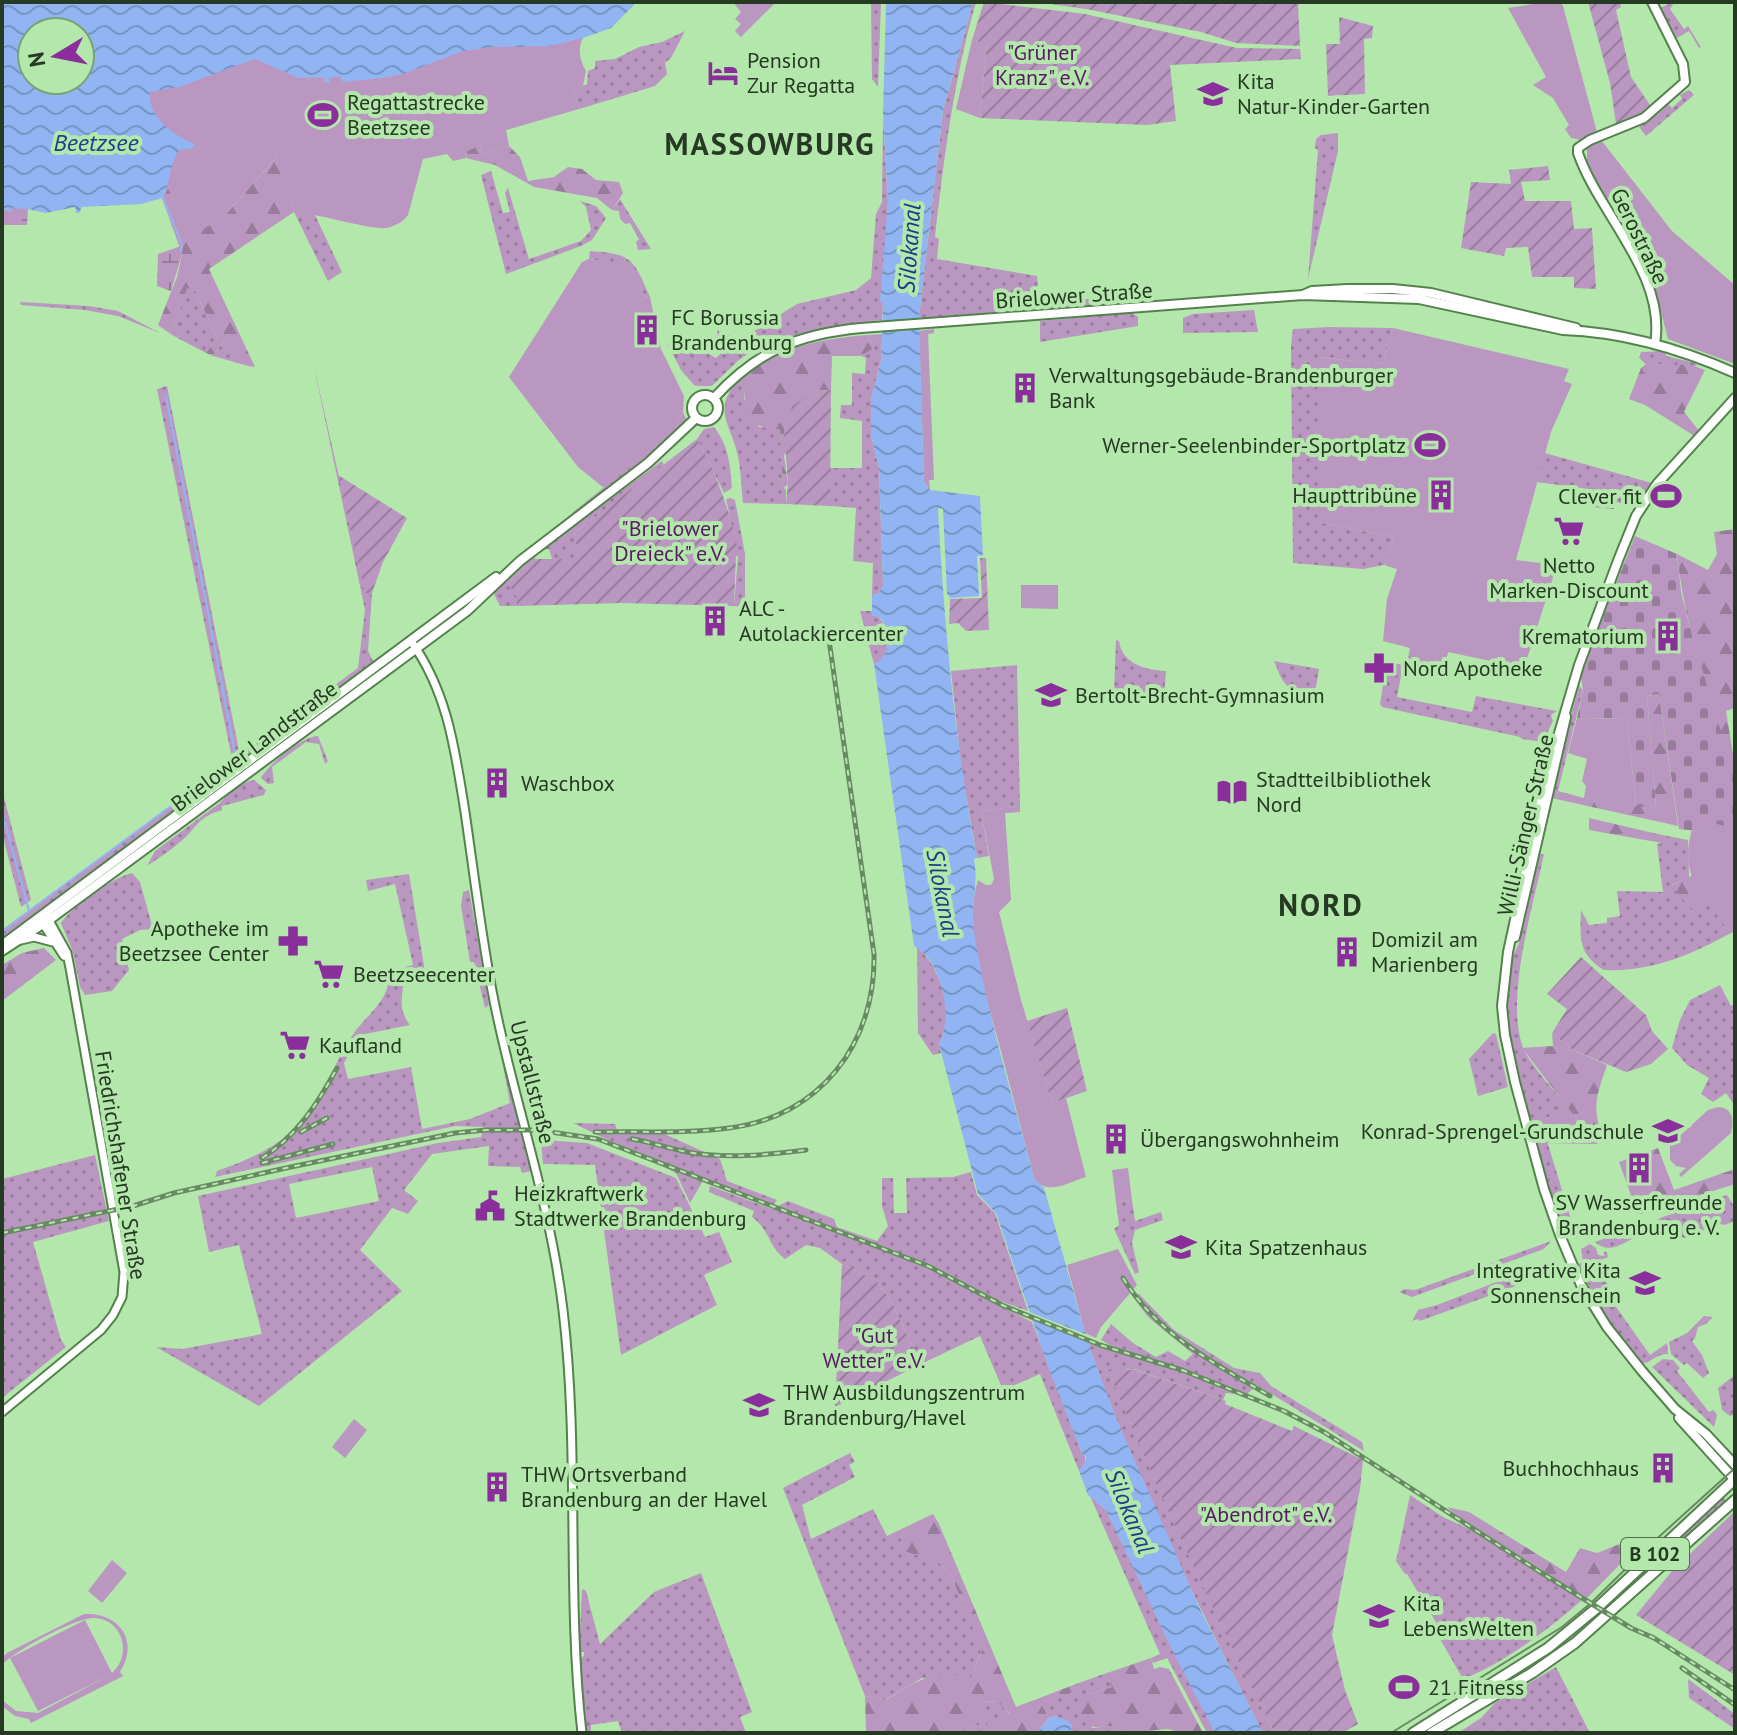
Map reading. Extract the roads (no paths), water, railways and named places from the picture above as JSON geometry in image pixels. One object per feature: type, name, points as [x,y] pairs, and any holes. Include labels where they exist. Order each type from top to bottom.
[{"type":"main road","name":"Gerostraße","points":[[1652,2],[1683,64],[1685,82],[1644,118],[1578,148],[1580,158],[1646,282],[1658,327],[1655,344]]},
{"type":"main road","name":"Brielower Straße","points":[[848,330],[1359,288],[1431,293],[1514,311],[1584,331],[1670,348],[1735,373]]},
{"type":"main road","name":"Brielower Landstraße","points":[[714,398],[746,366],[775,349],[818,334],[848,330]]},
{"type":"main road","name":"Brielower Landstraße","points":[[707,395],[714,398],[718,408],[713,418],[702,421],[696,418],[691,407],[697,397],[707,395]]},
{"type":"main road","name":"Willi-Sänger-Straße","points":[[1735,398],[1660,480],[1636,516],[1567,703],[1554,750],[1508,952],[1502,1006],[1515,1082],[1552,1214],[1573,1266],[1597,1311],[1621,1346],[1660,1391],[1735,1465]]},
{"type":"main road","name":"Brielower Landstraße","points":[[2,945],[44,919],[414,644],[648,463],[696,418]]},
{"type":"main road","name":"Willi-Sänger-Straße","points":[[1508,952],[1519,928],[1566,728],[1567,703]]},
{"type":"main road","name":"Brielower Landstraße","points":[[2,951],[21,940],[44,919]]},
{"type":"main road","name":"Willi-Sänger-Straße","points":[[1660,1391],[1683,1423],[1735,1479]]},
{"type":"main road","name":"B 102","points":[[1413,1733],[1527,1664],[1574,1628],[1735,1479]]},
{"type":"main road","name":"B 102","points":[[1431,1733],[1532,1673],[1575,1643],[1735,1500]]},
{"type":"street","name":"Upstallstraße","points":[[414,644],[440,692],[450,724],[489,972],[551,1238],[563,1306],[572,1396],[576,1642],[582,1733]]},
{"type":"street","name":"Friedrichshafener Straße","points":[[44,919],[70,968]]},
{"type":"street","name":"Friedrichshafener Straße","points":[[2,1412],[101,1330],[118,1306],[124,1285],[67,953],[44,919]]},
{"type":"street","points":[[21,940],[34,937],[55,943]]},
{"type":"water","name":"Beetzsee","points":[[2,2],[637,2],[611,28],[583,38],[550,46],[463,51],[403,74],[382,78],[343,82],[340,76],[329,78],[330,83],[325,83],[323,77],[298,78],[255,59],[179,87],[150,92],[150,101],[157,117],[179,136],[195,144],[194,148],[179,150],[163,198],[141,204],[82,207],[79,213],[76,213],[75,207],[46,213],[22,208],[16,210],[13,206],[11,212],[2,209]]},
{"type":"water","name":"Silokanal","points":[[886,2],[973,2],[943,111],[919,317],[924,482],[930,490],[980,496],[983,555],[977,556],[979,596],[950,598],[947,594],[943,509],[938,508],[952,684],[962,771],[977,858],[974,859],[973,922],[979,963],[1034,1178],[1044,1188],[1088,1343],[1116,1418],[1201,1611],[1263,1733],[1215,1733],[1106,1510],[1088,1495],[1079,1471],[1086,1456],[1083,1456],[1049,1369],[996,1213],[978,1194],[939,1044],[945,1020],[943,990],[932,964],[914,946],[874,664],[884,656],[888,638],[882,619],[872,615],[872,595],[878,594],[883,586],[879,468],[871,435],[871,399],[881,361],[883,304],[880,301],[888,201],[883,114]]},
{"type":"water","points":[[1056,1716],[1072,1725],[1071,1733],[1036,1733],[1049,1718]]},
{"type":"waterway","points":[[163,198],[182,245],[181,251]]},
{"type":"waterway","points":[[29,911],[236,758],[166,396]]},
{"type":"waterway","points":[[2,812],[29,911],[2,932]]},
{"type":"tram line","points":[[1391,1733],[1562,1627],[1735,1468]]},
{"type":"tram line","points":[[1148,1733],[1175,1733]]},
{"type":"railway","points":[[595,1132],[696,1131],[761,1121],[790,1109],[815,1092],[836,1070],[853,1045],[865,1017],[872,987],[874,954],[829,640]]},
{"type":"railway","points":[[262,1158],[286,1140],[306,1118],[337,1068]]},
{"type":"railway","points":[[301,1132],[327,1118]]},
{"type":"railway","points":[[2,1233],[455,1133],[537,1130],[598,1139],[928,1266],[1002,1305],[1100,1345],[1182,1370],[1284,1411],[1324,1432],[1540,1572],[1631,1628],[1654,1638],[1735,1690]]},
{"type":"railway","points":[[632,1139],[687,1152],[731,1156],[806,1150]]},
{"type":"railway","points":[[262,1163],[333,1144]]},
{"type":"railway","points":[[1123,1278],[1137,1298],[1170,1332],[1270,1396]]},
{"type":"railway","points":[[1682,1668],[1735,1705]]},
{"type":"place","name":"Pension Zur Regatta","points":[[723,73]]},
{"type":"place","name":"Kita Natur-Kinder-Garten","points":[[1213,94]]},
{"type":"place","name":"Regattastrecke Beetzsee","points":[[323,115]]},
{"type":"place","name":"FC Borussia Brandenburg","points":[[647,330]]},
{"type":"place","name":"Verwaltungsgebäude-Brandenburger Bank","points":[[1025,388]]},
{"type":"place","name":"Werner-Seelenbinder-Sportplatz","points":[[1430,445]]},
{"type":"place","name":"Haupttribüne","points":[[1441,495]]},
{"type":"place","name":"Clever fit","points":[[1666,496]]},
{"type":"place","name":"Netto Marken-Discount","points":[[1569,531]]},
{"type":"place","name":"ALC - Autolackiercenter","points":[[715,621]]},
{"type":"place","name":"Krematorium","points":[[1668,636]]},
{"type":"place","name":"Nord Apotheke","points":[[1379,668]]},
{"type":"place","name":"Bertolt-Brecht-Gymnasium","points":[[1051,695]]},
{"type":"place","name":"Waschbox","points":[[497,783]]},
{"type":"place","name":"Stadtteilbibliothek Nord","points":[[1232,792]]},
{"type":"place","name":"Apotheke im Beetzsee Center","points":[[293,941]]},
{"type":"place","name":"Domizil am Marienberg","points":[[1347,952]]},
{"type":"place","name":"Beetzseecenter","points":[[329,974]]},
{"type":"place","name":"Kaufland","points":[[295,1045]]},
{"type":"place","name":"Konrad-Sprengel-Grundschule","points":[[1668,1131]]},
{"type":"place","name":"Übergangswohnheim","points":[[1116,1139]]},
{"type":"place","name":"SV Wasserfreunde Brandenburg e. V.","points":[[1639,1168]]},
{"type":"place","name":"Heizkraftwerk Stadtwerke Brandenburg","points":[[490,1206]]},
{"type":"place","name":"Kita Spatzenhaus","points":[[1181,1247]]},
{"type":"place","name":"Integrative Kita Sonnenschein","points":[[1645,1283]]},
{"type":"place","name":"THW Ausbildungszentrum Brandenburg/Havel","points":[[759,1405]]},
{"type":"place","name":"Buchhochhaus","points":[[1663,1468]]},
{"type":"place","name":"THW Ortsverband Brandenburg an der Havel","points":[[497,1487]]},
{"type":"place","name":"Kita LebensWelten","points":[[1379,1616]]},
{"type":"place","name":"21 Fitness","points":[[1404,1687]]},
{"type":"district","name":"MASSOWBURG","points":[[770,143]]},
{"type":"district","name":"NORD","points":[[1321,904]]},
{"type":"park label","name":"\"Grüner Kranz\" e.V.","points":[[1042,64]]},
{"type":"park label","name":"\"Brielower Dreieck\" e.V.","points":[[670,540]]},
{"type":"park label","name":"\"Gut Wetter\" e.V.","points":[[874,1348]]},
{"type":"park label","name":"\"Abendrot\" e.V.","points":[[1266,1514]]}]
